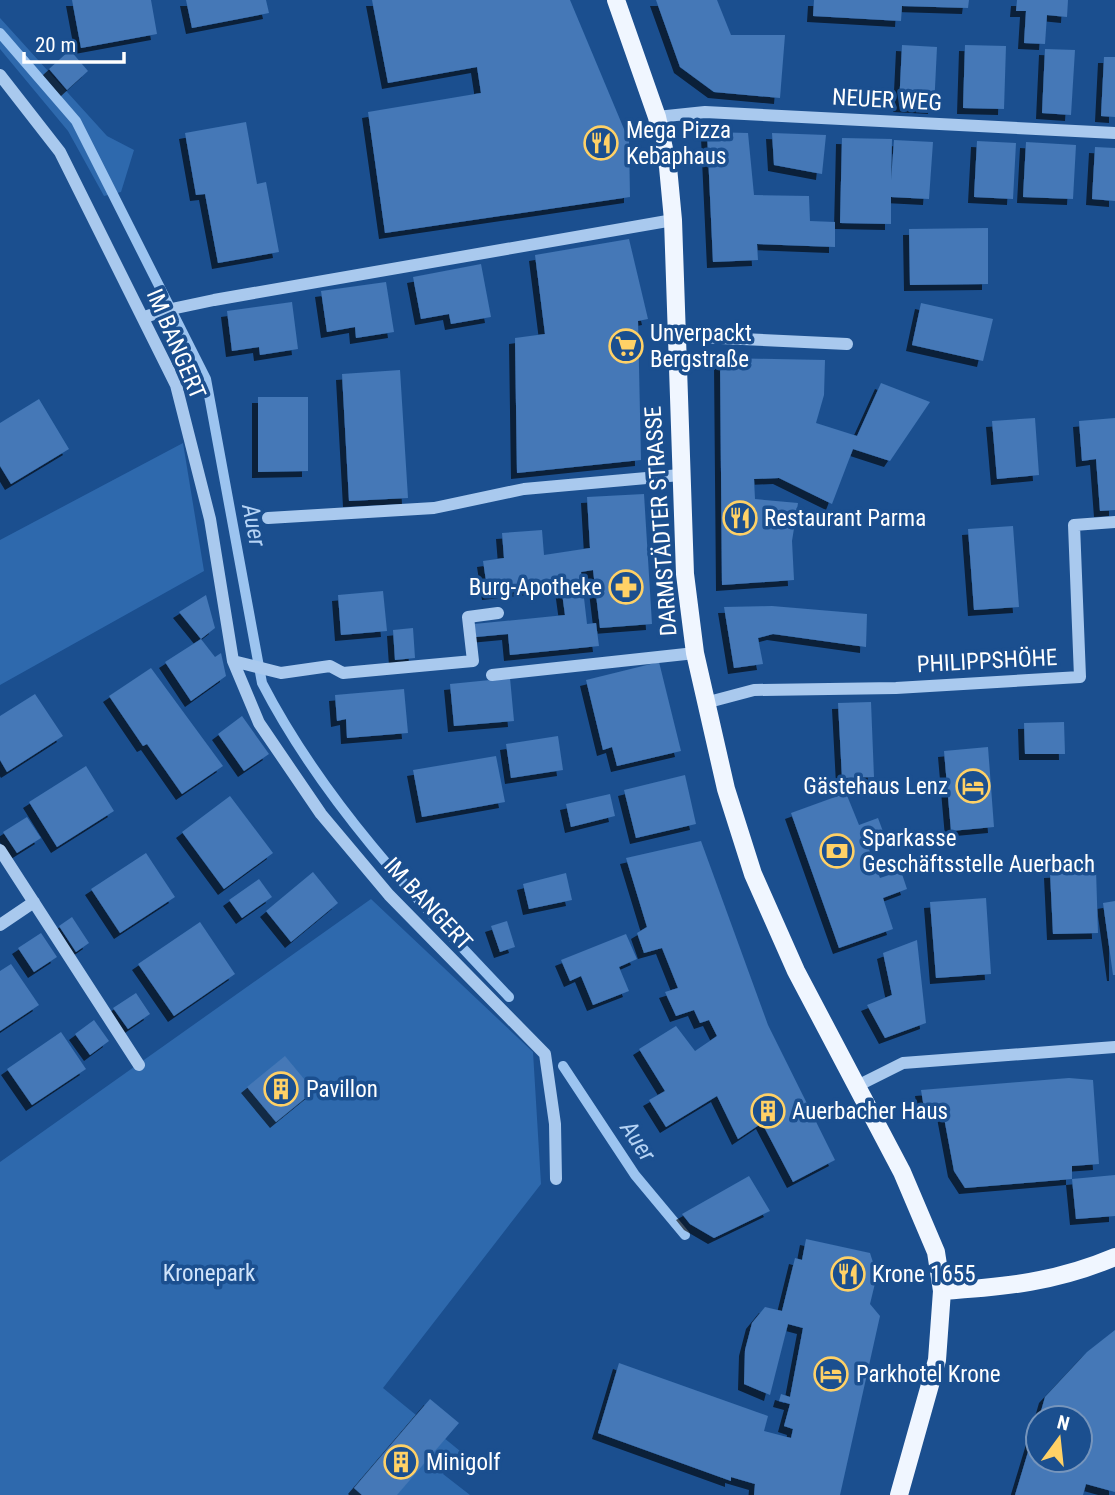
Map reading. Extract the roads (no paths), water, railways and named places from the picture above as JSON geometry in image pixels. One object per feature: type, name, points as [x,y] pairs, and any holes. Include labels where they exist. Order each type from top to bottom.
[{"type":"main road","name":"DARMSTÄDTER STRASSE","points":[[615,0],[657,117],[668,167],[673,220],[685,574],[695,653],[726,789],[753,874],[796,971],[859,1085],[923,1216],[936,1252],[942,1292],[937,1360],[899,1495]]},
{"type":"main road","points":[[942,1292],[1030,1284],[1084,1270],[1115,1257]]},
{"type":"street","name":"IM BANGERT","points":[[0,75],[60,152],[145,317],[176,386],[209,519],[233,661],[259,723],[321,814],[407,915],[545,1054],[555,1124],[556,1179]]},
{"type":"street","name":"NEUER WEG","points":[[657,117],[705,111],[1115,134]]},
{"type":"street","points":[[145,317],[162,310],[673,220]]},
{"type":"street","points":[[677,336],[847,344]]},
{"type":"street","points":[[268,518],[434,508],[524,488],[680,475]]},
{"type":"street","name":"PHILIPPSHÖHE","points":[[705,703],[754,690],[895,688],[1080,677],[1074,525],[1115,522]]},
{"type":"street","points":[[233,661],[281,673],[330,666],[343,673],[473,661],[468,617],[498,613]]},
{"type":"street","points":[[492,675],[695,653]]},
{"type":"street","points":[[0,850],[139,1065]]},
{"type":"street","points":[[0,925],[34,902]]},
{"type":"street","points":[[859,1085],[903,1063],[1115,1046]]},
{"type":"waterway","name":"Auer","points":[[0,33],[76,121],[206,379],[262,683],[287,727],[343,810],[407,887],[509,997]]},
{"type":"waterway","name":"Auer","points":[[563,1066],[635,1175],[685,1235]]},
{"type":"place","name":"Mega Pizza Kebaphaus","points":[[601,143]]},
{"type":"place","name":"Unverpackt Bergstraße","points":[[626,346]]},
{"type":"place","name":"Restaurant Parma","points":[[740,518]]},
{"type":"place","name":"Burg-Apotheke","points":[[626,587]]},
{"type":"place","name":"Gästehaus Lenz","points":[[973,786]]},
{"type":"place","name":"Sparkasse Geschäftsstelle Auerbach","points":[[837,851]]},
{"type":"place","name":"Pavillon","points":[[281,1089]]},
{"type":"place","name":"Auerbacher Haus","points":[[768,1111]]},
{"type":"place","name":"Krone 1655","points":[[848,1274]]},
{"type":"place","name":"Parkhotel Krone","points":[[831,1374]]},
{"type":"place","name":"Minigolf","points":[[401,1462]]},
{"type":"park label","name":"Kronepark","points":[[209,1273]]}]
